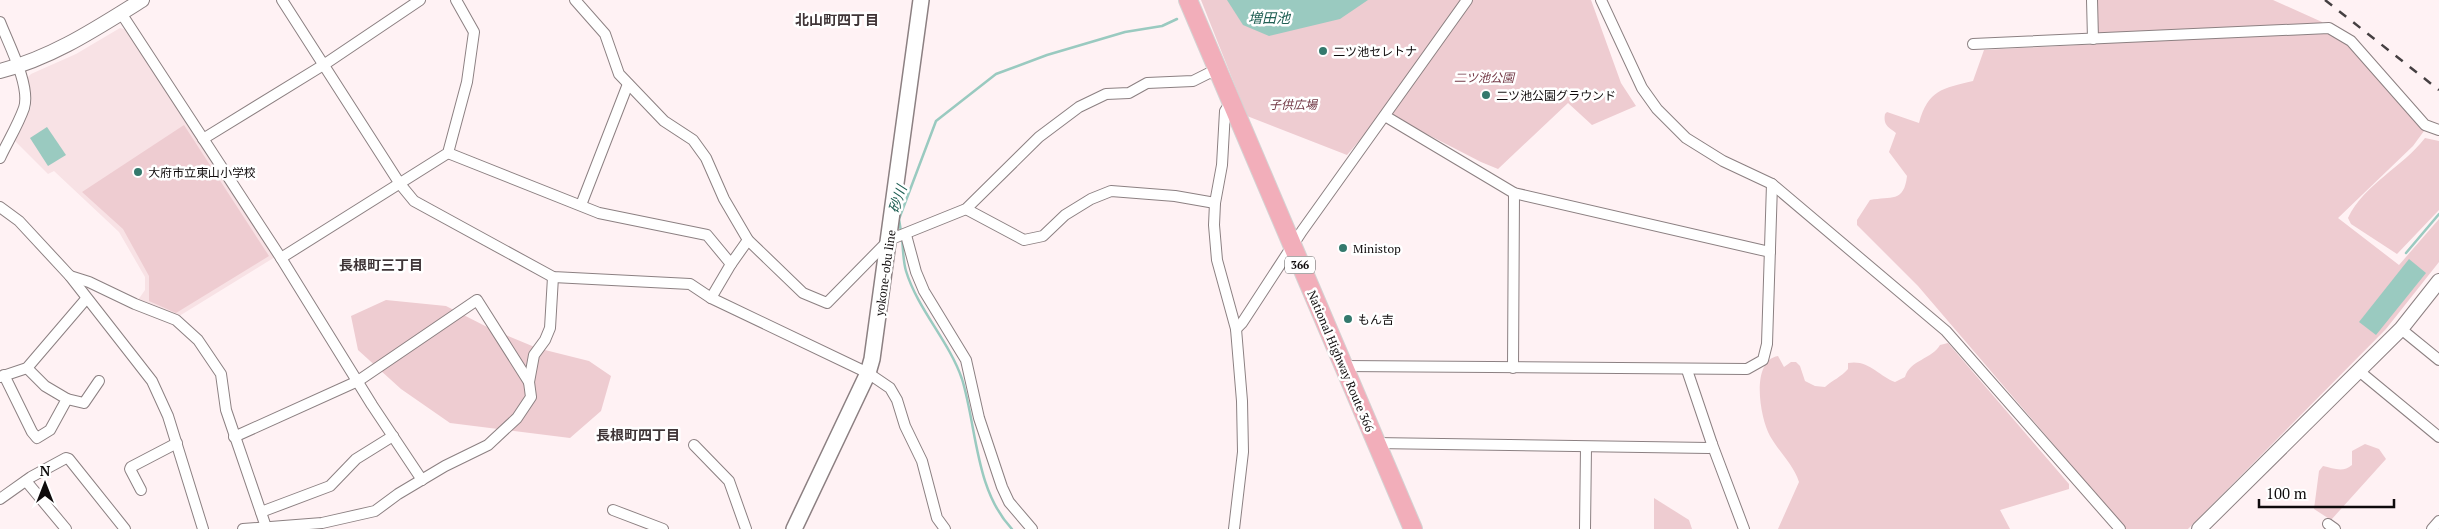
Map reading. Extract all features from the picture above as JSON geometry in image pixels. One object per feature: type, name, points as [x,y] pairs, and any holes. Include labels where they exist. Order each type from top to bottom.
[{"type":"highway","name":"National Highway Route 366","points":[[1188,0],[1413,529]]},
{"type":"main road","name":"yokone-obu line","points":[[794,529],[868,373],[872,360],[921,0]]},
{"type":"street","points":[[0,71],[18,67],[65,47],[142,0]]},
{"type":"street","points":[[282,0],[325,64],[400,184],[414,201],[553,277],[690,284],[711,298],[868,373],[890,388],[897,400],[905,426],[922,461],[936,518],[946,529]]},
{"type":"street","points":[[203,139],[325,64],[420,0]]},
{"type":"street","points":[[281,258],[448,153],[468,82],[474,32],[456,0]]},
{"type":"street","points":[[575,0],[605,34],[618,74],[664,121],[693,140],[706,158],[724,200],[748,240],[803,293],[827,303],[889,240],[906,235],[966,209],[1039,137],[1079,107],[1106,94],[1129,93],[1146,83],[1193,81],[1209,73],[1219,74]]},
{"type":"street","points":[[1236,329],[1242,324],[1467,0]]},
{"type":"street","points":[[1601,0],[1642,88],[1658,110],[1686,138],[1723,161],[1772,184],[1946,331],[2120,529]]},
{"type":"street","points":[[2092,0],[2093,39]]},
{"type":"street","points":[[121,13],[281,258],[422,480]]},
{"type":"street","points":[[0,22],[18,67],[24,92],[24,106],[0,158]]},
{"type":"street","points":[[1973,44],[2329,28],[2351,41],[2425,125],[2439,130]]},
{"type":"street","points":[[581,205],[628,84]]},
{"type":"street","points":[[1231,102],[1225,111],[1222,165],[1215,203],[1217,260],[1236,329],[1242,401],[1243,452],[1234,529]]},
{"type":"street","points":[[1385,116],[1514,193],[1770,252]]},
{"type":"street","points":[[448,153],[599,213],[707,235],[731,264]]},
{"type":"street","points":[[1343,366],[1747,369],[1763,360],[1767,344],[1772,184]]},
{"type":"street","points":[[966,209],[1024,240],[1043,236],[1065,215],[1091,199],[1111,191],[1175,196],[1215,203]]},
{"type":"street","points":[[1513,368],[1514,193]]},
{"type":"street","points":[[0,208],[19,221],[70,276],[86,300],[152,381],[168,416],[203,529]]},
{"type":"street","points":[[906,235],[924,291],[966,360],[979,418],[1002,487],[1009,502],[1032,529]]},
{"type":"street","points":[[711,298],[748,240]]},
{"type":"street","points":[[70,276],[89,282],[135,304],[176,320],[198,340],[221,374],[226,410],[266,527]]},
{"type":"street","points":[[243,529],[322,523],[374,511],[422,480],[488,445],[518,418],[531,397],[529,382],[534,355],[546,340],[550,328],[553,277]]},
{"type":"street","points":[[2199,529],[2359,372],[2400,329],[2439,281]]},
{"type":"street","points":[[68,399],[50,430],[37,438],[2,376],[27,368],[86,300]]},
{"type":"street","points":[[234,437],[358,381],[477,300],[529,382]]},
{"type":"street","points":[[2400,329],[2439,360]]},
{"type":"street","points":[[27,368],[44,386],[68,399],[84,403],[100,381]]},
{"type":"street","points":[[1687,370],[1744,529]]},
{"type":"street","points":[[2359,372],[2439,437]]},
{"type":"street","points":[[260,512],[330,486],[356,459],[393,436]]},
{"type":"street","points":[[141,490],[130,470],[131,467],[177,443]]},
{"type":"street","points":[[1375,443],[1709,448],[1712,444]]},
{"type":"street","points":[[694,446],[729,481],[746,529]]},
{"type":"street","points":[[1585,529],[1586,446]]},
{"type":"street","points":[[0,500],[26,481],[66,458],[70,459],[125,529]]},
{"type":"street","points":[[26,481],[66,529]]},
{"type":"street","points":[[613,510],[663,529]]},
{"type":"street","points":[[2432,529],[2439,521]]},
{"type":"shaded area","name":"大府市立東山小学校","points":[[120,28],[127,30],[275,257],[176,318],[138,300],[145,290],[145,277],[119,232],[54,171],[48,174],[13,139],[31,107],[27,78],[31,74],[76,54]]},
{"type":"green space","name":"二ツ池公園","points":[[1201,0],[1591,0],[1621,83],[1636,106],[1592,125],[1568,103],[1498,169],[1384,112],[1347,155],[1247,116]]},
{"type":"green space","points":[[2094,0],[2273,0],[2322,22],[2327,32],[2349,46],[2424,131],[2413,146],[2338,218],[2399,265],[2439,219],[2439,262],[2386,329],[2188,529],[2126,529],[1918,286],[1857,225],[1857,220],[1870,200],[1895,197],[1903,191],[1905,185],[1907,176],[1889,152],[1896,133],[1885,123],[1885,114],[1887,112],[1919,123],[1927,104],[1938,92],[1973,81],[1984,50],[2097,44]]},
{"type":"green space","points":[[184,125],[269,256],[176,313],[149,301],[149,276],[123,229],[82,192]]},
{"type":"green space","points":[[2425,138],[2439,141],[2439,210],[2397,254],[2351,224],[2348,218],[2364,195],[2406,158]]},
{"type":"green space","points":[[386,300],[446,306],[491,329],[537,348],[589,361],[611,376],[601,411],[570,438],[450,423],[401,389],[358,350],[351,316]]},
{"type":"green space","points":[[1948,343],[2069,484],[2069,489],[2000,510],[2010,529],[1778,529],[1799,482],[1793,469],[1770,436],[1763,417],[1760,391],[1761,379],[1764,368],[1769,360],[1778,356],[1784,367],[1791,362],[1796,362],[1800,366],[1805,381],[1815,386],[1825,387],[1848,369],[1848,363],[1855,362],[1862,363],[1895,382],[1905,377],[1911,367],[1932,354],[1940,345]]},
{"type":"green space","points":[[2365,444],[2379,449],[2386,459],[2331,520],[2314,509],[2319,471],[2323,466],[2338,469],[2349,467],[2352,465],[2352,451]]},
{"type":"green space","points":[[1654,498],[1689,520],[1692,529],[1654,529]]},
{"type":"water","name":"増田池","points":[[1227,0],[1368,0],[1340,19],[1269,36],[1243,25]]},
{"type":"water","points":[[47,127],[66,155],[48,166],[30,138]]},
{"type":"water","points":[[2409,259],[2426,273],[2376,335],[2359,322]]},
{"type":"waterway","name":"砂川","points":[[901,232],[899,219],[936,121],[996,74],[1047,55],[1125,32],[1162,26],[1177,19]]},
{"type":"waterway","points":[[2406,253],[2439,214]]},
{"type":"waterway","name":"砂川","points":[[902,237],[905,267],[911,285],[962,379],[984,477],[1000,513],[1012,529]]},
{"type":"railway","points":[[2325,0],[2439,90]]},
{"type":"place","name":"二ツ池セレトナ","points":[[1323,51]]},
{"type":"place","name":"二ツ池公園グラウンド","points":[[1486,95]]},
{"type":"place","name":"大府市立東山小学校","points":[[138,172]]},
{"type":"place","name":"Ministop","points":[[1343,248]]},
{"type":"place","name":"もん吉","points":[[1348,319]]},
{"type":"district","name":"北山町四丁目","points":[[837,19]]},
{"type":"district","name":"長根町三丁目","points":[[381,264]]},
{"type":"district","name":"長根町四丁目","points":[[638,434]]},
{"type":"park label","name":"子供広場","points":[[1293,104]]}]
